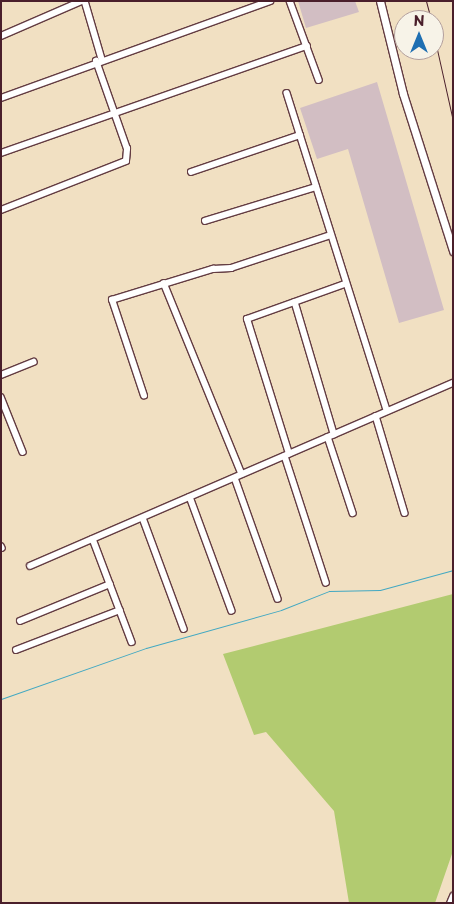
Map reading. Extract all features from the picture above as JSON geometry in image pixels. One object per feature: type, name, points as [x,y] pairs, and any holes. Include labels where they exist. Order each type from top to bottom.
[{"type":"main road","points":[[382,1],[407,98],[453,251]]},
{"type":"main road","points":[[450,903],[453,896]]},
{"type":"street","points":[[1,36],[84,1],[114,113],[127,149],[126,161],[1,210]]},
{"type":"street","points":[[1,98],[99,60],[270,1]]},
{"type":"street","points":[[290,1],[319,80]]},
{"type":"street","points":[[1,153],[306,46]]},
{"type":"street","points":[[288,94],[387,411]]},
{"type":"street","points":[[191,172],[300,134]]},
{"type":"street","points":[[205,221],[316,187]]},
{"type":"street","points":[[144,396],[112,300],[222,267],[231,268],[331,235]]},
{"type":"street","points":[[164,283],[242,474]]},
{"type":"street","points":[[326,582],[247,319],[346,284]]},
{"type":"street","points":[[295,302],[353,513]]},
{"type":"street","points":[[1,375],[34,362]]},
{"type":"street","points":[[30,566],[453,383]]},
{"type":"street","points":[[1,396],[23,452]]},
{"type":"street","points":[[376,416],[405,513]]},
{"type":"street","points":[[235,478],[278,599]]},
{"type":"street","points":[[190,497],[232,611]]},
{"type":"street","points":[[143,518],[184,628]]},
{"type":"street","points":[[93,540],[132,642]]},
{"type":"street","points":[[20,621],[110,584]]},
{"type":"street","points":[[16,650],[120,610]]},
{"type":"shaded area","points":[[298,1],[355,1],[359,12],[306,28]]},
{"type":"shaded area","points":[[377,82],[444,310],[399,323],[348,149],[317,159],[300,108]]},
{"type":"green space","points":[[453,594],[453,851],[435,903],[349,903],[334,811],[266,732],[254,735],[223,654]]},
{"type":"waterway","points":[[1,699],[146,648],[281,610],[329,591],[380,590],[453,570]]},
{"type":"railway","points":[[426,1],[428,10]]},
{"type":"railway","points":[[439,60],[453,121]]}]
